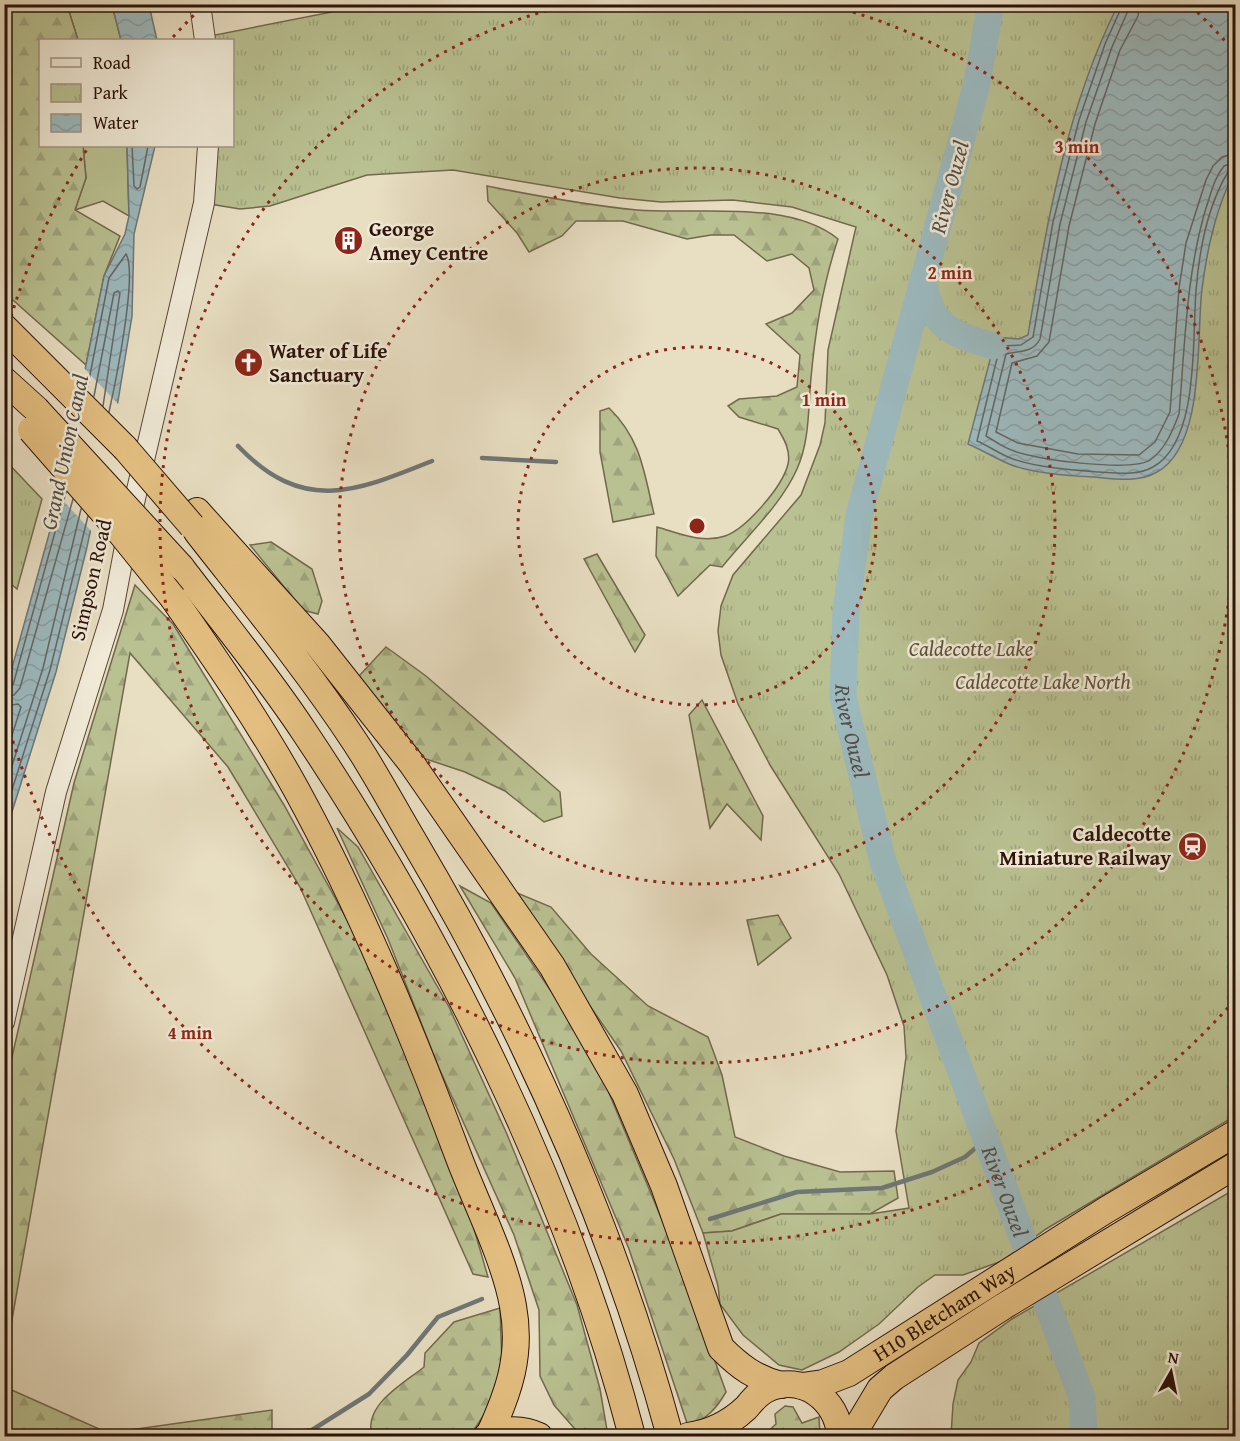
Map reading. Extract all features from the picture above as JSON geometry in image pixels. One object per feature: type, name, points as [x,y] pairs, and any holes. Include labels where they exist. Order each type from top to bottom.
[{"type":"highway","points":[[4,327],[48,368],[318,645],[412,764],[552,966],[625,1094],[664,1186],[721,1348],[740,1367],[757,1378],[817,1393],[828,1402],[835,1414],[840,1437]]},
{"type":"highway","points":[[4,380],[110,520],[173,598],[241,697],[296,789],[351,898],[423,1059],[501,1263],[513,1306],[516,1353],[508,1392],[488,1436]]},
{"type":"highway","points":[[4,401],[34,419],[181,567],[302,729],[354,810],[437,954],[498,1073],[583,1276],[619,1387],[632,1437]]},
{"type":"highway","points":[[194,519],[356,743],[460,919],[532,1060],[581,1173],[615,1262],[654,1378],[670,1437]]},
{"type":"highway","name":"H10 Bletcham Way","points":[[848,1437],[880,1389],[1077,1229],[1236,1133]]},
{"type":"highway","name":"H10 Bletcham Way","points":[[688,1437],[717,1428],[733,1418],[756,1396],[791,1386],[823,1383],[849,1373],[996,1296],[1097,1250],[1236,1165]]},
{"type":"highway","points":[[488,1436],[510,1430],[530,1432],[539,1437]]},
{"type":"street","points":[[200,4],[205,39]]},
{"type":"street","name":"Simpson Road","points":[[4,1022],[56,792],[113,610],[129,520],[204,203],[208,147]]},
{"type":"green space","points":[[5,5],[67,5],[78,39],[39,39],[39,147],[83,147],[86,178],[75,210],[120,236],[104,276],[86,365],[5,293]]},
{"type":"green space","points":[[67,5],[112,5],[121,39],[78,39]]},
{"type":"green space","name":"Caldecotte Lake","points":[[331,5],[1235,5],[1235,1116],[1046,1229],[1002,1261],[963,1275],[935,1275],[918,1287],[879,1324],[839,1352],[802,1370],[779,1365],[743,1335],[720,1304],[718,1286],[703,1233],[732,1231],[781,1214],[870,1214],[909,1208],[896,1131],[906,1057],[904,1026],[887,975],[839,874],[770,765],[738,704],[721,655],[718,631],[721,606],[733,575],[801,495],[820,445],[825,423],[828,350],[856,227],[792,207],[733,200],[661,202],[620,198],[453,170],[367,175],[270,206],[240,209],[204,203],[208,147],[234,147],[234,39],[205,39],[205,37],[332,12]]},
{"type":"green space","points":[[83,147],[127,147],[129,216],[103,201],[75,210],[86,178]]},
{"type":"green space","points":[[487,186],[599,206],[637,210],[742,211],[769,214],[794,218],[818,226],[838,239],[820,308],[806,435],[797,469],[773,508],[722,567],[710,565],[678,596],[656,556],[657,527],[699,538],[725,536],[734,532],[753,516],[771,495],[785,473],[789,454],[778,429],[739,417],[728,406],[739,399],[777,396],[797,387],[800,355],[766,324],[792,313],[814,290],[809,268],[792,254],[767,261],[734,235],[711,235],[687,239],[623,221],[576,221],[562,236],[529,252],[517,233],[488,201]]},
{"type":"green space","points":[[609,408],[620,420],[635,444],[644,470],[654,514],[613,522],[600,452],[600,411]]},
{"type":"green space","points":[[5,460],[42,499],[17,589],[5,579]]},
{"type":"green space","points":[[271,542],[312,569],[322,601],[318,614],[303,610],[250,545]]},
{"type":"green space","points":[[597,554],[645,635],[635,652],[584,559]]},
{"type":"green space","points":[[135,585],[173,624],[284,805],[357,938],[438,1132],[470,1215],[488,1277],[473,1274],[300,887],[228,767],[130,653],[5,1359],[5,1088],[74,783]]},
{"type":"green space","points":[[386,647],[426,676],[560,792],[562,816],[544,822],[505,791],[465,772],[420,757],[359,676]]},
{"type":"green space","points":[[702,700],[763,816],[761,840],[727,804],[710,828],[689,715]]},
{"type":"green space","points":[[337,828],[358,847],[449,1007],[506,1132],[577,1305],[600,1389],[608,1436],[581,1436],[554,1405],[540,1376],[539,1310],[514,1235],[439,1068],[388,939]]},
{"type":"green space","points":[[460,886],[491,903],[591,1050],[680,1263],[726,1392],[710,1413],[695,1423],[688,1426],[629,1249],[515,978]]},
{"type":"green space","points":[[510,890],[551,907],[591,954],[648,1006],[708,1037],[722,1075],[735,1137],[784,1156],[840,1172],[894,1171],[898,1198],[870,1214],[781,1214],[732,1231],[703,1233],[674,1159],[621,1051]]},
{"type":"green space","points":[[778,915],[791,938],[758,965],[747,920]]},
{"type":"green space","points":[[1235,1189],[1235,1436],[951,1436],[953,1404],[958,1380],[971,1362],[979,1343],[1012,1319]]},
{"type":"green space","points":[[500,1308],[502,1364],[489,1407],[470,1436],[372,1436],[373,1415],[379,1405],[396,1388],[424,1367],[425,1353],[454,1322]]},
{"type":"green space","points":[[5,1387],[108,1433],[272,1410],[272,1436],[5,1436]]},
{"type":"green space","points":[[785,1406],[793,1407],[802,1423],[819,1417],[820,1436],[763,1436],[776,1424],[775,1414]]},
{"type":"water","points":[[112,5],[149,5],[157,39],[121,39]]},
{"type":"water","points":[[1118,5],[1236,5],[1235,171],[1213,228],[1207,259],[1200,310],[1196,388],[1191,415],[1184,439],[1173,458],[1157,472],[1142,478],[1126,479],[1062,475],[1028,470],[1009,464],[968,444],[996,337],[1019,339],[1028,335],[1051,209],[1072,125],[1100,44]]},
{"type":"water","points":[[127,147],[155,147],[134,234],[132,316],[118,401],[87,547],[56,672],[5,834],[5,693],[59,498],[104,276],[125,234],[129,216]]},
{"type":"pier","points":[[83,367],[120,406],[93,533],[57,494]]},
{"type":"waterway","name":"River Ouzel","points":[[991,4],[976,87],[859,515],[846,612],[843,697],[883,862],[1082,1398],[1084,1436]]},
{"type":"waterway","points":[[923,279],[931,308],[945,326],[965,337],[993,346]]},
{"type":"waterway","points":[[238,446],[262,467],[285,481],[308,489],[330,491],[354,488],[378,481],[432,461]]},
{"type":"waterway","points":[[482,458],[556,462]]},
{"type":"waterway","points":[[710,1219],[797,1192],[882,1188],[932,1172],[965,1157],[985,1140]]},
{"type":"waterway","points":[[274,1436],[312,1430],[369,1394],[407,1355],[438,1317],[482,1299]]},
{"type":"place","name":"George Amey Centre","points":[[348,241]]},
{"type":"place","name":"Water of Life Sanctuary","points":[[248,363]]},
{"type":"place","name":"Caldecotte Miniature Railway","points":[[1192,846]]},
{"type":"water label","name":"Grand Union Canal","points":[[64,452]]},
{"type":"park label","name":"Caldecotte Lake North","points":[[1043,682]]}]
